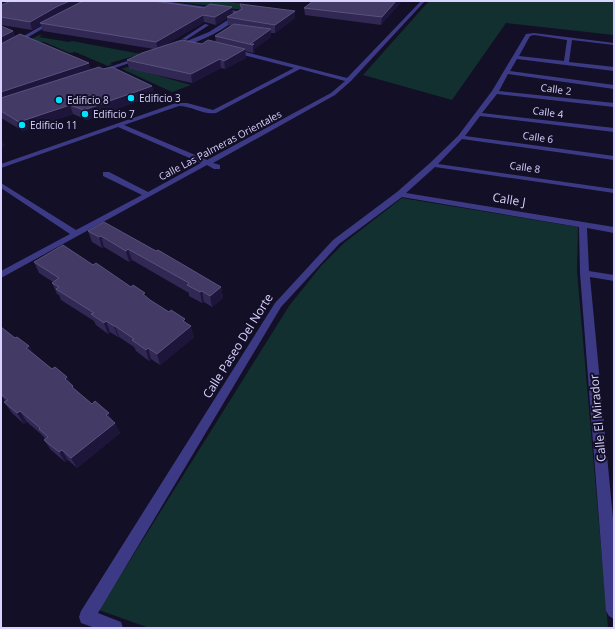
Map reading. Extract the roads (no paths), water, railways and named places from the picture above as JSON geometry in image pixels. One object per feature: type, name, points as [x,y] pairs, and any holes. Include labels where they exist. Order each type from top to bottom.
[{"type":"street","points":[[154,1],[237,12],[240,14],[194,41],[174,47]]},
{"type":"street","name":"Calle Las Palmeras Orientales","points":[[1,274],[333,94],[349,80],[423,1]]},
{"type":"street","points":[[1,51],[56,20]]},
{"type":"street","points":[[184,39],[207,25]]},
{"type":"street","points":[[220,27],[228,28]]},
{"type":"street","name":"Calle Paseo Del Norte","points":[[115,628],[87,617],[278,305],[336,242],[400,194],[433,165],[460,137],[495,92],[528,35],[531,34],[570,38]]},
{"type":"street","points":[[566,64],[570,38],[614,45]]},
{"type":"street","points":[[194,41],[201,43]]},
{"type":"street","points":[[225,49],[349,80]]},
{"type":"street","points":[[97,72],[150,55]]},
{"type":"street","points":[[516,57],[614,69]]},
{"type":"street","points":[[1,166],[178,104],[187,104],[214,112],[300,67]]},
{"type":"street","points":[[507,72],[614,87]]},
{"type":"street","name":"Calle 2","points":[[495,92],[614,105]]},
{"type":"street","name":"Calle 4","points":[[479,114],[614,130]]},
{"type":"street","points":[[119,125],[217,167]]},
{"type":"street","name":"Calle 6","points":[[460,137],[614,158]]},
{"type":"street","name":"Calle 8","points":[[433,165],[614,191]]},
{"type":"street","points":[[106,174],[148,195]]},
{"type":"street","points":[[1,185],[76,234]]},
{"type":"street","name":"Calle J","points":[[400,194],[614,230]]},
{"type":"street","name":"Calle El Mirador","points":[[583,225],[585,273],[614,611]]},
{"type":"street","points":[[585,273],[614,278]]},
{"type":"place","name":"Edificio 3","points":[[131,98]]},
{"type":"place","name":"Edificio 8","points":[[59,100]]},
{"type":"place","name":"Edificio 7","points":[[85,114]]},
{"type":"place","name":"Edificio 11","points":[[22,125]]}]
